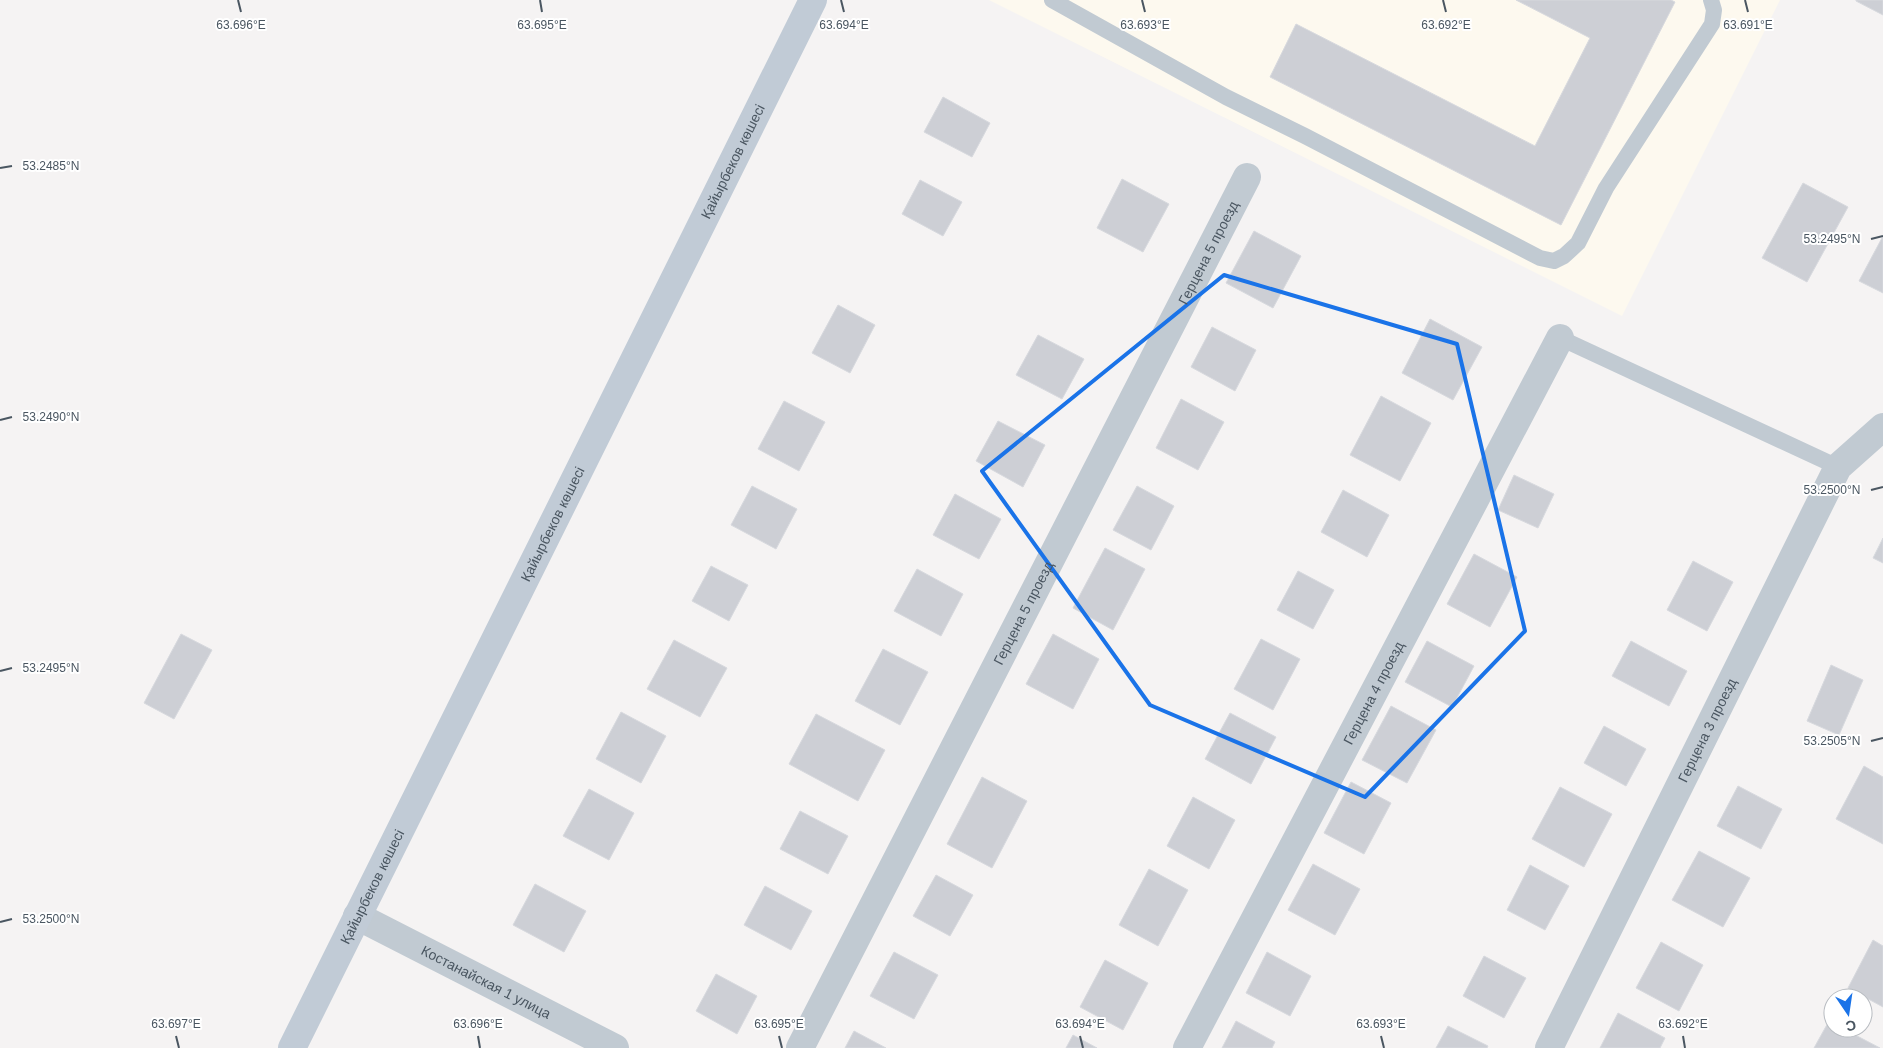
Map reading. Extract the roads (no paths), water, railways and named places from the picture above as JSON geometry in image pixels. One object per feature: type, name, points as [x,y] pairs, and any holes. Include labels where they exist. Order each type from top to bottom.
[{"type":"main road","name":"Қайырбеков көшесі","points":[[292,1048],[813,0]]},
{"type":"street","name":"Герцена 5 проезд","points":[[800,1048],[1247,177]]},
{"type":"street","name":"Герцена 4 проезд","points":[[1187,1048],[1560,338]]},
{"type":"street","name":"Герцена 3 проезд","points":[[1549,1048],[1838,467],[1883,427]]},
{"type":"street","name":"Костанайская 1 улица","points":[[357,916],[615,1048]]},
{"type":"lane","points":[[1052,0],[1226,97],[1314,140],[1540,258],[1554,261],[1564,256],[1578,243],[1606,188],[1712,24],[1714,10],[1711,0]]},
{"type":"lane","points":[[1560,338],[1838,467]]}]
